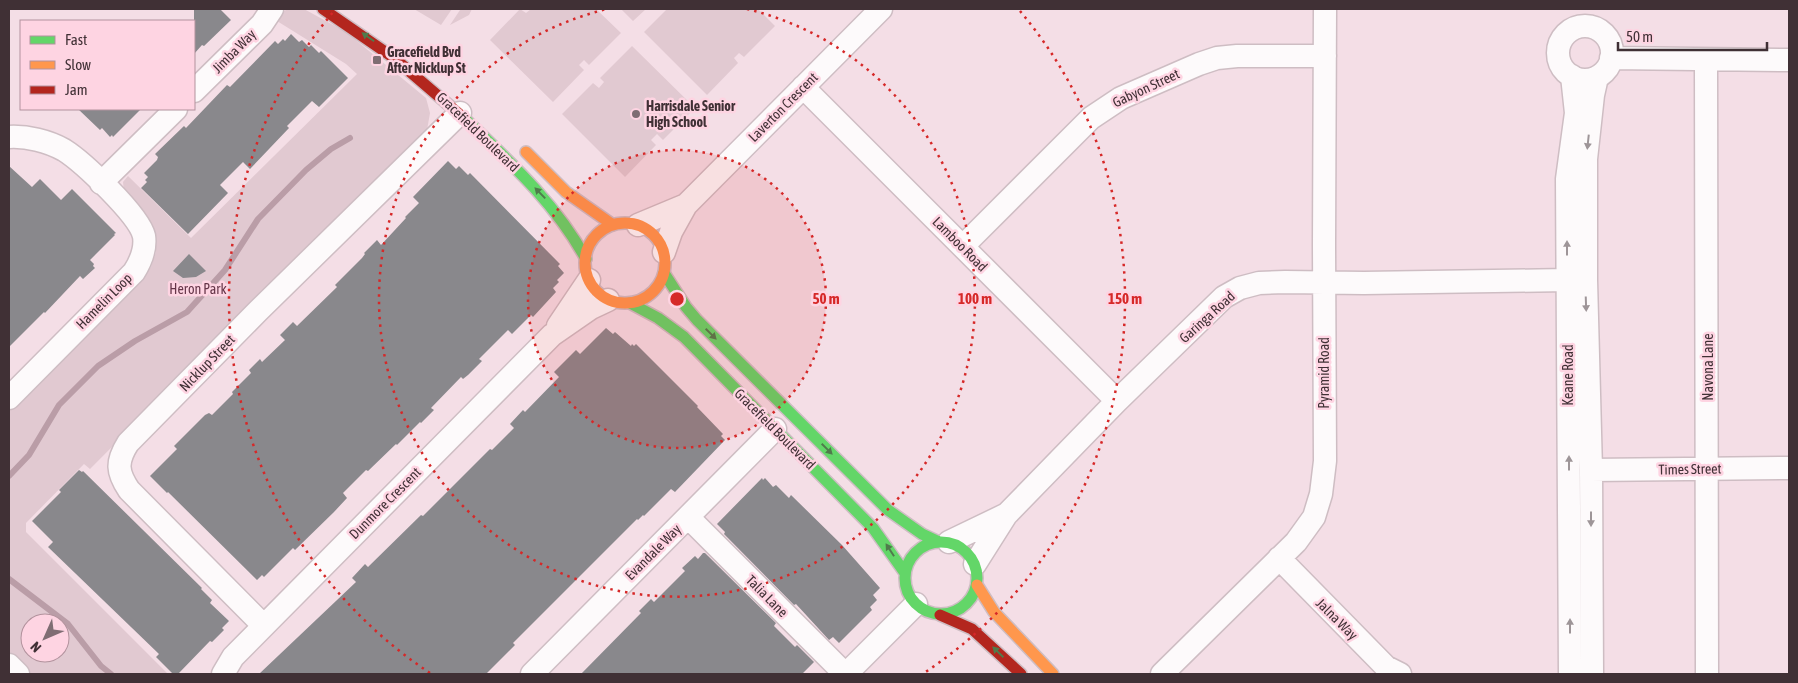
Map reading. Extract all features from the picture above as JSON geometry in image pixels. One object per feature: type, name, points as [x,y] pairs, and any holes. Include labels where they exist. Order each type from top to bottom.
[{"type":"street","name":"Jimba Way","points":[[195,90],[262,24],[272,9]]},
{"type":"street","name":"Gracefield Boulevard","points":[[323,9],[354,28],[393,56],[460,113],[550,203],[575,238],[587,270]]},
{"type":"street","name":"Laverton Crescent","points":[[664,263],[671,232],[686,205],[881,9]]},
{"type":"street","name":"Pyramid Road","points":[[1162,674],[1296,542],[1314,517],[1321,494],[1325,461],[1325,9]]},
{"type":"street","name":"Keane Road","points":[[1570,674],[1567,179],[1576,113],[1572,76],[1560,64],[1558,54],[1563,38],[1585,18],[1609,41],[1612,51],[1606,70],[1597,77],[1593,95],[1586,160],[1592,674]]},
{"type":"street","name":"Gabyon Street","points":[[962,246],[1091,118],[1121,98],[1217,58],[1237,56],[1325,56]]},
{"type":"street","points":[[1611,58],[1789,60]]},
{"type":"street","name":"Navona Lane","points":[[1706,60],[1707,674]]},
{"type":"street","points":[[1572,76],[1587,80],[1597,77]]},
{"type":"street","name":"Lamboo Road","points":[[803,86],[1117,401]]},
{"type":"street","points":[[101,183],[175,110]]},
{"type":"street","name":"Nicklup Street","points":[[264,625],[129,490],[122,479],[119,469],[121,454],[128,443],[258,311],[460,113]]},
{"type":"street","name":"Hamelin Loop","points":[[9,137],[36,140],[56,146],[79,162],[139,224],[144,242],[144,251],[134,272],[9,398]]},
{"type":"street","name":"Gracefield Boulevard","points":[[517,143],[566,192],[612,225]]},
{"type":"street","name":"Laverton Crescent","points":[[638,225],[686,205]]},
{"type":"street","points":[[625,223],[638,225],[650,231],[658,240],[664,263],[662,280],[656,289],[647,297],[635,302],[619,301],[594,288],[587,270],[589,245],[595,236],[612,225],[625,223]]},
{"type":"street","name":"Gracefield Boulevard","points":[[664,263],[686,307],[697,320],[888,510],[922,534],[944,542]]},
{"type":"street","name":"Dunmore Crescent","points":[[552,335],[587,270]]},
{"type":"street","name":"Garinga Road","points":[[976,574],[1006,515],[1117,401],[1224,297],[1240,288],[1259,283],[1567,280]]},
{"type":"street","name":"Gracefield Boulevard","points":[[619,301],[655,315],[670,325],[873,528],[905,573]]},
{"type":"street","name":"Dunmore Crescent","points":[[223,674],[233,657],[264,625],[552,335],[592,308],[619,301]]},
{"type":"street","name":"Evandale Way","points":[[532,674],[776,430]]},
{"type":"street","name":"Times Street","points":[[1591,470],[1789,468]]},
{"type":"street","name":"Garinga Road","points":[[944,542],[1006,515]]},
{"type":"street","name":"Talia Lane","points":[[688,517],[845,674]]},
{"type":"street","points":[[1033,655],[1019,672],[972,629],[923,610],[916,604],[909,595],[905,585],[908,561],[916,551],[926,545],[944,542],[959,546],[964,550],[994,612],[1053,674]]},
{"type":"street","name":"Jalna Way","points":[[1279,558],[1386,667],[1400,674]]},
{"type":"street","points":[[940,615],[962,609],[970,601],[976,574]]},
{"type":"street","points":[[845,674],[916,604]]},
{"type":"street","points":[[9,664],[18,674]]},
{"type":"green space","name":"Heron Park","points":[[288,9],[304,9],[346,32],[426,98],[430,113],[427,130],[90,469],[84,464],[26,523],[26,532],[168,674],[31,674],[20,663],[9,652],[9,411],[126,295],[151,267],[156,252],[155,231],[148,218],[124,192],[123,182],[128,176],[191,238],[357,74],[346,64],[277,21],[282,12]]},
{"type":"green space","points":[[414,9],[452,9],[441,25]]},
{"type":"green space","points":[[458,9],[472,9],[469,15],[450,25],[460,10]]},
{"type":"green space","points":[[520,9],[526,13],[531,9],[596,9],[621,33],[589,65],[584,60],[579,65],[584,70],[553,102],[490,40]]},
{"type":"green space","points":[[621,9],[646,9],[633,21]]},
{"type":"green space","points":[[667,9],[758,9],[775,26],[744,57],[739,53],[734,58],[738,63],[707,95],[644,32]]},
{"type":"green space","points":[[632,46],[695,108],[663,140],[657,134],[651,140],[656,145],[625,177],[562,114],[593,83],[599,88],[604,82],[600,78]]},
{"type":"building","points":[[194,9],[220,9],[231,20],[195,53]]},
{"type":"building","points":[[291,34],[299,42],[302,40],[319,53],[321,51],[348,78],[319,107],[312,101],[287,126],[289,128],[250,169],[243,162],[220,185],[228,193],[188,234],[141,188],[147,182],[145,180],[148,177],[144,173],[157,160],[158,157],[155,154],[184,126],[186,128],[227,85],[230,87],[275,41],[278,44],[283,39],[285,41]]},
{"type":"building","points":[[79,110],[140,110],[113,137],[112,135],[110,137],[102,128],[100,130]]},
{"type":"building","points":[[448,161],[456,169],[459,166],[468,175],[470,173],[560,264],[558,266],[564,273],[557,280],[559,282],[553,288],[556,292],[533,317],[531,315],[512,334],[508,330],[479,359],[482,361],[463,379],[461,377],[431,408],[434,410],[421,423],[368,471],[366,470],[343,493],[347,498],[334,512],[295,550],[293,548],[264,577],[262,575],[257,580],[150,476],[177,449],[174,446],[205,415],[209,413],[212,415],[233,394],[232,392],[251,373],[249,370],[260,359],[262,362],[285,340],[280,335],[293,322],[297,326],[337,287],[335,285],[377,240],[381,245],[419,203],[413,197]]},
{"type":"building","points":[[9,166],[32,187],[40,179],[61,200],[72,189],[116,233],[90,260],[95,268],[83,279],[80,276],[9,347]]},
{"type":"building","points":[[189,254],[206,271],[196,277],[183,278],[173,271]]},
{"type":"building","points":[[606,328],[613,334],[615,332],[631,346],[636,344],[723,434],[721,436],[725,440],[675,492],[671,489],[644,516],[637,519],[513,643],[515,645],[486,674],[259,674],[356,582],[352,578],[365,564],[368,567],[421,515],[423,516],[490,449],[492,450],[514,428],[510,424],[523,410],[525,412],[559,377],[554,372],[576,350],[580,354]]},
{"type":"building","points":[[79,470],[83,471],[202,588],[212,600],[210,603],[229,621],[222,628],[224,630],[212,642],[210,641],[178,674],[173,674],[156,657],[159,654],[48,547],[53,542],[32,521],[61,492],[59,490]]},
{"type":"building","points":[[762,478],[763,480],[765,478],[773,487],[776,485],[789,498],[791,495],[842,545],[880,588],[873,595],[877,600],[870,607],[872,610],[839,643],[833,637],[829,640],[796,604],[794,605],[724,534],[725,532],[717,524]]},
{"type":"building","points":[[703,553],[776,623],[774,626],[795,647],[797,645],[814,662],[802,674],[581,674],[641,613],[639,611],[651,599],[654,602],[685,571],[682,568],[695,556],[698,559]]},
{"type":"waterway","points":[[9,476],[29,455],[59,405],[98,366],[135,341],[187,312],[225,270],[258,219],[306,170],[331,149],[350,138]]},
{"type":"waterway","points":[[9,579],[68,624],[101,666],[111,674]]},
{"type":"traffic: fast","points":[[465,119],[531,184],[561,220],[586,259]]},
{"type":"traffic: fast","points":[[664,273],[686,307],[697,320],[888,510],[922,534],[939,542]]},
{"type":"traffic: fast","points":[[630,303],[658,318],[684,337],[873,528],[905,573]]},
{"type":"traffic: fast","points":[[948,542],[967,552],[975,564],[977,578],[975,592],[967,604],[955,612],[934,614],[915,604],[907,592],[905,571],[915,552],[927,544],[948,542]]},
{"type":"traffic: slow","points":[[526,152],[566,192],[613,225]]},
{"type":"traffic: slow","points":[[625,223],[640,226],[653,235],[662,248],[665,263],[662,278],[653,291],[640,300],[625,303],[610,300],[597,291],[588,278],[585,263],[588,248],[597,235],[610,226],[625,223]]},
{"type":"traffic: slow","points":[[977,585],[994,612],[1053,674]]},
{"type":"traffic: jam","points":[[323,9],[394,58],[465,119]]},
{"type":"traffic: jam","points":[[940,615],[972,629],[1021,674]]},
{"type":"place","name":"Gracefield Bvd After Nicklup St","points":[[377,60]]},
{"type":"place","name":"Harrisdale Senior High School","points":[[636,114]]}]
